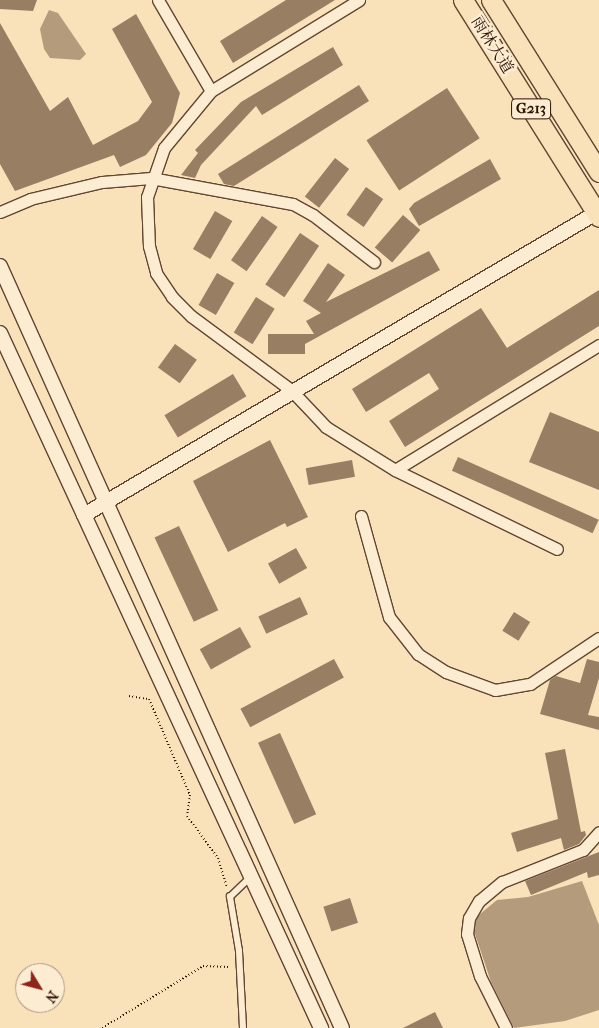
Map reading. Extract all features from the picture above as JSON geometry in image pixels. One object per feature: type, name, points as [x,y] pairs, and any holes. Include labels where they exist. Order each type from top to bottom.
[{"type":"highway","name":"雨林大道","points":[[464,0],[598,215]]},
{"type":"highway","name":"雨林大道","points":[[491,0],[599,172]]},
{"type":"street","points":[[158,0],[211,91]]},
{"type":"street","points":[[359,0],[211,91],[164,148],[151,178],[146,218],[149,246],[156,273],[172,297],[191,316],[291,390],[326,427],[395,470],[557,549]]},
{"type":"street","points":[[0,212],[30,199],[102,182],[151,178],[294,204],[313,214],[374,262]]},
{"type":"street","points":[[84,514],[291,390],[598,215]]},
{"type":"street","points":[[0,266],[342,1028]]},
{"type":"street","points":[[0,333],[321,1028]]},
{"type":"street","points":[[395,470],[599,345]]},
{"type":"street","points":[[361,516],[390,617],[418,654],[446,672],[495,690],[530,684],[599,638]]},
{"type":"street","points":[[506,1028],[480,976],[467,934],[469,918],[479,902],[502,882],[583,850],[599,832]]},
{"type":"street","points":[[299,980],[317,972]]},
{"type":"lane","points":[[242,1028],[240,967],[230,898],[251,876]]},
{"type":"path","points":[[129,696],[149,699],[190,795],[187,816],[218,858],[230,898]]},
{"type":"path","points":[[102,1028],[202,966],[240,967]]},
{"type":"shaded area","points":[[49,10],[58,13],[86,54],[80,60],[50,58],[44,49],[40,29]]},
{"type":"shaded area","points":[[582,881],[599,925],[599,1010],[565,1021],[514,1028],[491,982],[474,931],[474,919],[497,900],[528,897]]},
{"type":"building","points":[[0,0],[37,0],[33,11],[0,9]]},
{"type":"building","points":[[286,0],[335,0],[233,63],[220,41]]},
{"type":"building","points":[[136,14],[180,93],[172,123],[146,155],[120,167],[114,155],[15,191],[0,164],[0,23],[50,111],[68,97],[93,145],[138,121],[152,102],[112,29]]},
{"type":"building","points":[[333,47],[343,65],[262,115],[256,106],[201,165],[195,178],[181,175],[198,153],[195,150],[241,102]]},
{"type":"building","points":[[359,85],[369,101],[234,186],[224,184],[218,174]]},
{"type":"building","points":[[447,88],[480,138],[399,191],[366,140]]},
{"type":"building","points":[[335,158],[349,169],[319,208],[305,197]]},
{"type":"building","points":[[490,159],[501,179],[419,226],[409,209],[414,203]]},
{"type":"building","points":[[366,187],[383,199],[364,227],[346,215]]},
{"type":"building","points":[[215,211],[232,221],[210,259],[193,249]]},
{"type":"building","points":[[403,215],[420,230],[392,263],[375,247]]},
{"type":"building","points":[[262,216],[278,227],[247,271],[231,260]]},
{"type":"building","points":[[300,233],[319,246],[284,297],[265,284]]},
{"type":"building","points":[[429,251],[440,270],[305,344],[305,354],[268,354],[268,334],[314,334],[306,321],[321,313],[303,301],[328,263],[345,275],[326,302]]},
{"type":"building","points":[[217,273],[234,283],[216,315],[198,305]]},
{"type":"building","points":[[599,290],[599,326],[405,447],[389,421],[439,389],[429,373],[366,412],[352,389],[481,308],[507,348]]},
{"type":"building","points":[[256,297],[275,309],[252,344],[234,333]]},
{"type":"building","points":[[175,344],[197,360],[180,383],[158,367]]},
{"type":"building","points":[[233,374],[246,396],[178,437],[164,415]]},
{"type":"building","points":[[550,412],[599,432],[599,490],[529,462]]},
{"type":"building","points":[[270,440],[308,517],[287,527],[285,523],[228,552],[193,481]]},
{"type":"building","points":[[458,457],[599,520],[593,533],[452,471]]},
{"type":"building","points":[[352,460],[355,477],[309,485],[306,468]]},
{"type":"building","points":[[179,526],[218,610],[194,622],[155,537]]},
{"type":"building","points":[[296,548],[307,568],[279,584],[268,564]]},
{"type":"building","points":[[300,597],[308,614],[266,634],[258,616]]},
{"type":"building","points":[[514,612],[530,622],[518,641],[502,631]]},
{"type":"building","points":[[240,627],[251,647],[211,669],[200,649]]},
{"type":"building","points":[[334,659],[344,678],[250,727],[240,709]]},
{"type":"building","points":[[587,659],[599,662],[599,678],[588,715],[599,717],[599,730],[540,714],[550,680],[556,676],[580,683]]},
{"type":"building","points":[[280,733],[316,814],[294,824],[258,743]]},
{"type":"building","points":[[565,749],[581,832],[585,831],[586,835],[579,844],[564,850],[561,838],[517,852],[511,833],[558,819],[545,753]]},
{"type":"building","points":[[599,852],[599,875],[588,878],[587,872],[531,895],[525,881]]},
{"type":"building","points":[[350,898],[358,923],[331,931],[323,907]]},
{"type":"building","points":[[435,1012],[443,1028],[403,1028]]}]
